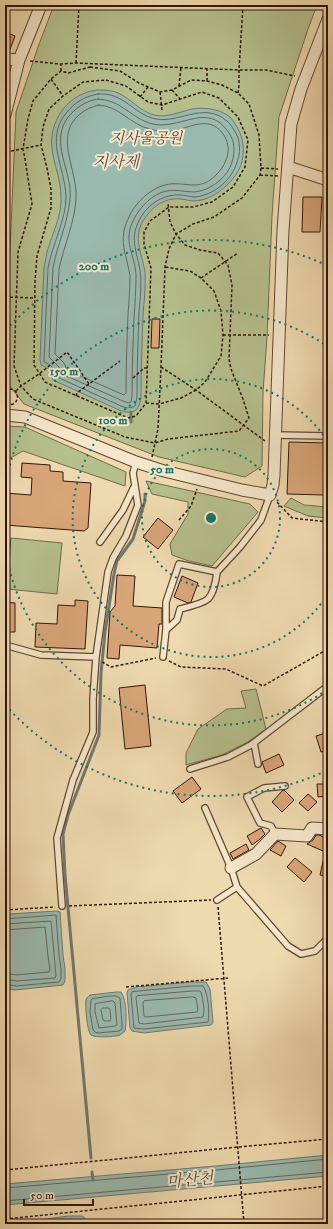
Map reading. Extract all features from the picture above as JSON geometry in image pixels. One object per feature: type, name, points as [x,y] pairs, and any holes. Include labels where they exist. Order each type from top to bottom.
[{"type":"street","points":[[5,115],[18,60],[41,5]]},
{"type":"street","points":[[5,415],[25,417],[136,462],[164,471],[270,495],[273,485],[270,438],[283,230],[283,168],[291,124],[301,89],[328,19]]},
{"type":"street","points":[[5,60],[18,60]]},
{"type":"street","points":[[283,168],[328,180]]},
{"type":"street","points":[[231,868],[256,854],[275,834],[306,836],[312,828],[328,829]]},
{"type":"lane","points":[[270,438],[328,436]]},
{"type":"lane","points":[[62,906],[57,838],[73,780],[93,732],[93,699],[96,657],[108,572],[113,558],[126,536],[138,505],[133,473],[136,462]]},
{"type":"lane","points":[[100,542],[123,510],[134,487]]},
{"type":"lane","points":[[166,630],[178,620],[180,609],[194,605],[208,598],[216,584],[217,572],[240,548],[260,520],[270,495]]},
{"type":"lane","points":[[163,657],[166,630],[166,602],[179,564],[217,572]]},
{"type":"lane","points":[[5,645],[41,654],[96,657]]},
{"type":"lane","points":[[190,769],[228,757],[254,743],[328,686]]},
{"type":"lane","points":[[254,743],[258,764]]},
{"type":"lane","points":[[275,834],[271,826],[260,823],[247,797],[264,788],[284,786]]},
{"type":"lane","points":[[205,808],[231,868],[237,887],[288,946],[301,954],[314,951],[328,938]]},
{"type":"lane","points":[[217,900],[237,887]]},
{"type":"path","points":[[76,63],[79,5]]},
{"type":"path","points":[[238,93],[243,5]]},
{"type":"path","points":[[30,62],[266,70],[295,76]]},
{"type":"path","points":[[61,64],[61,71]]},
{"type":"path","points":[[61,71],[68,73],[90,67],[120,71],[139,83],[160,92],[172,90],[191,80],[207,81],[222,85],[238,93],[249,104],[259,135],[260,175],[242,198],[214,217],[193,224],[176,234],[169,249],[165,267],[158,429],[152,457]]},
{"type":"path","points":[[179,86],[181,67]]},
{"type":"path","points":[[207,68],[207,81]]},
{"type":"path","points":[[61,71],[51,79],[33,100],[23,150],[32,204],[18,252],[14,366],[21,386],[34,399],[125,437],[155,443],[168,439],[239,431],[249,418],[244,399],[231,369],[229,359],[232,285],[228,266],[218,253],[200,250],[185,245],[176,234],[170,222],[168,202]]},
{"type":"path","points":[[51,79],[63,96]]},
{"type":"path","points":[[106,80],[126,86],[140,97],[148,102],[162,106],[202,92],[219,98],[238,117],[248,140],[245,167],[233,187],[212,202],[193,207],[169,207],[150,222],[144,232],[144,244],[151,268],[146,404],[136,416],[128,418],[76,397],[45,382],[34,365],[37,256],[50,208],[51,195],[47,168],[40,145],[43,127],[49,109],[63,96],[83,82],[106,80]]},
{"type":"path","points":[[140,97],[148,87]]},
{"type":"path","points":[[172,90],[181,100]]},
{"type":"path","points":[[160,92],[162,110]]},
{"type":"path","points":[[12,151],[23,150],[40,145]]},
{"type":"path","points":[[261,168],[283,168]]},
{"type":"path","points":[[260,175],[278,176]]},
{"type":"path","points":[[201,278],[238,253]]},
{"type":"path","points":[[146,404],[159,404],[181,398],[196,390],[205,382],[221,356],[223,335],[221,311],[214,291],[201,278],[190,271],[165,267]]},
{"type":"path","points":[[5,297],[35,298]]},
{"type":"path","points":[[223,335],[269,336]]},
{"type":"path","points":[[16,391],[67,352],[89,384]]},
{"type":"path","points":[[76,397],[78,393],[120,360]]},
{"type":"path","points":[[161,367],[244,425],[270,438]]},
{"type":"path","points":[[133,378],[144,368],[147,368]]},
{"type":"path","points":[[5,391],[11,389],[16,391]]},
{"type":"path","points":[[5,403],[15,403],[18,396],[16,391]]},
{"type":"path","points":[[179,520],[192,506],[200,480]]},
{"type":"path","points":[[270,495],[292,518],[328,522]]},
{"type":"path","points":[[108,665],[111,667],[163,657],[181,667],[226,669],[263,686],[328,649]]},
{"type":"path","points":[[74,906],[217,900],[244,1224]]},
{"type":"path","points":[[5,910],[62,906]]},
{"type":"path","points":[[126,987],[228,978]]},
{"type":"path","points":[[5,1170],[328,1139]]},
{"type":"path","points":[[5,1219],[328,1186]]},
{"type":"green space","name":"지사울공원","points":[[54,5],[317,5],[279,117],[272,216],[263,392],[262,466],[245,477],[159,457],[24,404],[5,380],[16,112]]},
{"type":"green space","points":[[5,426],[25,427],[126,472],[125,486],[23,451],[5,461]]},
{"type":"green space","points":[[146,481],[250,504],[258,512],[212,566],[189,561],[172,555],[170,544],[188,514],[188,502],[152,494]]},
{"type":"green space","points":[[291,498],[304,505],[328,507],[328,518],[308,516],[284,506]]},
{"type":"green space","points":[[11,538],[62,543],[57,594],[7,589]]},
{"type":"green space","points":[[256,689],[266,729],[248,742],[222,755],[186,765],[186,753],[198,729],[227,709],[246,708],[241,691]]},
{"type":"water","name":"지사제","points":[[97,90],[118,93],[144,111],[159,116],[197,108],[212,109],[222,112],[230,117],[234,122],[241,136],[243,146],[243,155],[240,168],[233,178],[216,194],[198,201],[175,199],[163,202],[153,208],[139,229],[138,241],[145,273],[141,397],[139,406],[132,412],[119,410],[53,380],[50,371],[41,365],[40,360],[44,267],[61,204],[61,191],[52,149],[53,131],[59,115],[70,102],[86,92]]},
{"type":"water","points":[[60,912],[65,969],[65,981],[63,985],[15,990],[8,989],[5,987],[5,916],[8,914]]},
{"type":"water","points":[[206,982],[210,989],[213,1022],[211,1025],[144,1033],[132,1031],[130,1028],[128,990],[136,987]]},
{"type":"water","points":[[121,992],[124,1000],[126,1017],[125,1031],[120,1035],[114,1036],[100,1037],[91,1035],[88,1029],[87,998],[90,995]]},
{"type":"water","name":"마산천","points":[[328,1155],[328,1176],[5,1205],[5,1184]]},
{"type":"water","points":[[68,1216],[82,1216],[84,1217],[85,1224],[28,1224],[28,1222],[32,1221]]},
{"type":"building","points":[[5,32],[15,36],[9,52],[5,52]]},
{"type":"building","points":[[303,197],[322,197],[320,232],[302,232]]},
{"type":"building","points":[[152,319],[160,319],[159,348],[151,348]]},
{"type":"building","points":[[289,442],[326,443],[324,495],[287,494]]},
{"type":"building","points":[[22,463],[50,465],[50,471],[63,472],[63,481],[91,483],[88,528],[84,531],[5,525],[5,493],[31,495],[32,478],[21,477]]},
{"type":"building","points":[[158,518],[173,530],[158,549],[143,537]]},
{"type":"building","points":[[117,575],[135,576],[133,606],[162,608],[162,624],[159,624],[157,648],[120,645],[119,659],[107,658],[110,612],[115,606]]},
{"type":"building","points":[[182,576],[198,583],[191,602],[188,603],[174,597]]},
{"type":"building","points":[[75,600],[88,601],[85,649],[35,647],[36,623],[57,624],[58,605],[75,606]]},
{"type":"building","points":[[5,602],[15,603],[15,632],[5,632]]},
{"type":"building","points":[[145,685],[151,746],[125,749],[119,688]]},
{"type":"building","points":[[326,733],[328,739],[328,750],[321,752],[316,736]]},
{"type":"building","points":[[279,754],[284,765],[266,773],[262,762]]},
{"type":"building","points":[[192,777],[201,789],[182,803],[173,791]]},
{"type":"building","points":[[317,784],[328,784],[328,796],[318,797]]},
{"type":"building","points":[[283,790],[294,800],[282,812],[272,802]]},
{"type":"building","points":[[308,794],[317,802],[308,811],[299,803]]},
{"type":"building","points":[[261,828],[265,834],[252,845],[247,836]]},
{"type":"building","points":[[316,835],[328,839],[323,851],[307,844],[313,840]]},
{"type":"building","points":[[278,841],[286,846],[281,856],[270,850]]},
{"type":"building","points":[[246,844],[249,850],[233,859],[230,853]]},
{"type":"building","points":[[325,852],[328,852],[328,877],[320,875]]},
{"type":"building","points":[[295,858],[312,872],[304,882],[287,867]]},
{"type":"waterway","points":[[131,412],[131,422]]},
{"type":"waterway","points":[[91,1158],[65,875],[63,834],[68,815],[99,735],[101,673],[105,632],[114,574],[117,561],[133,539],[145,501],[145,494]]},
{"type":"waterway","points":[[92,1172],[93,1180]]}]
